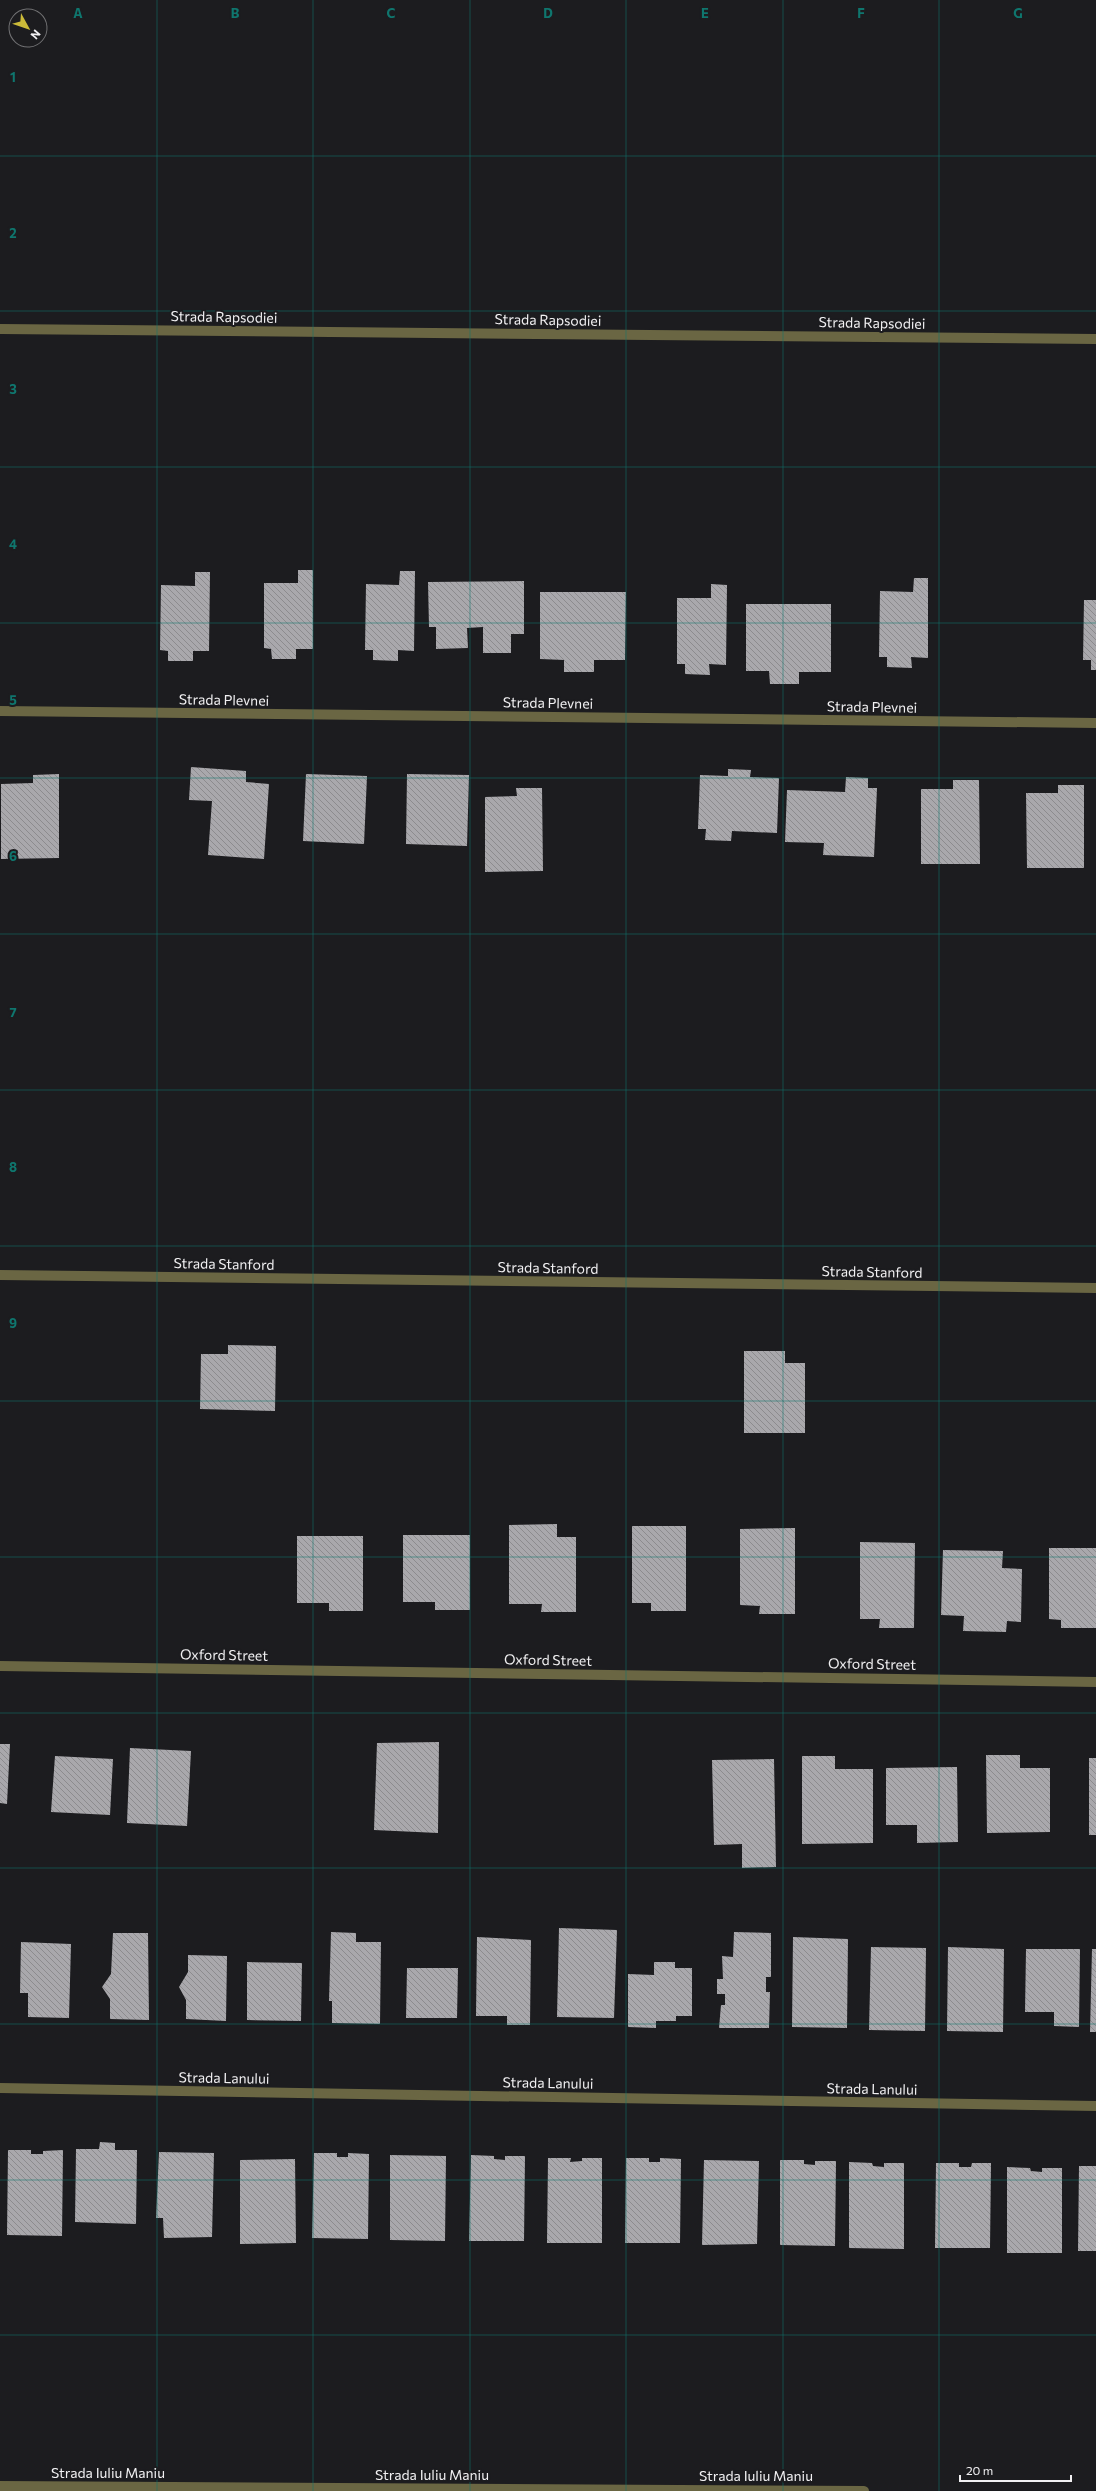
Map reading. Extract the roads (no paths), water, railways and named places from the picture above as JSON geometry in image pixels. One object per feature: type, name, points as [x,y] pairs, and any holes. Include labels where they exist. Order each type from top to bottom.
[{"type":"street","name":"Strada Rapsodiei","points":[[0,329],[1096,339]]},
{"type":"street","name":"Strada Plevnei","points":[[0,711],[1096,723]]},
{"type":"street","name":"Strada Stanford","points":[[0,1275],[1096,1288]]},
{"type":"street","name":"Oxford Street","points":[[0,1666],[1096,1682]]},
{"type":"street","name":"Strada Lanului","points":[[0,2088],[1096,2106]]},
{"type":"street","name":"Strada Iuliu Maniu","points":[[0,2486],[864,2491]]}]
